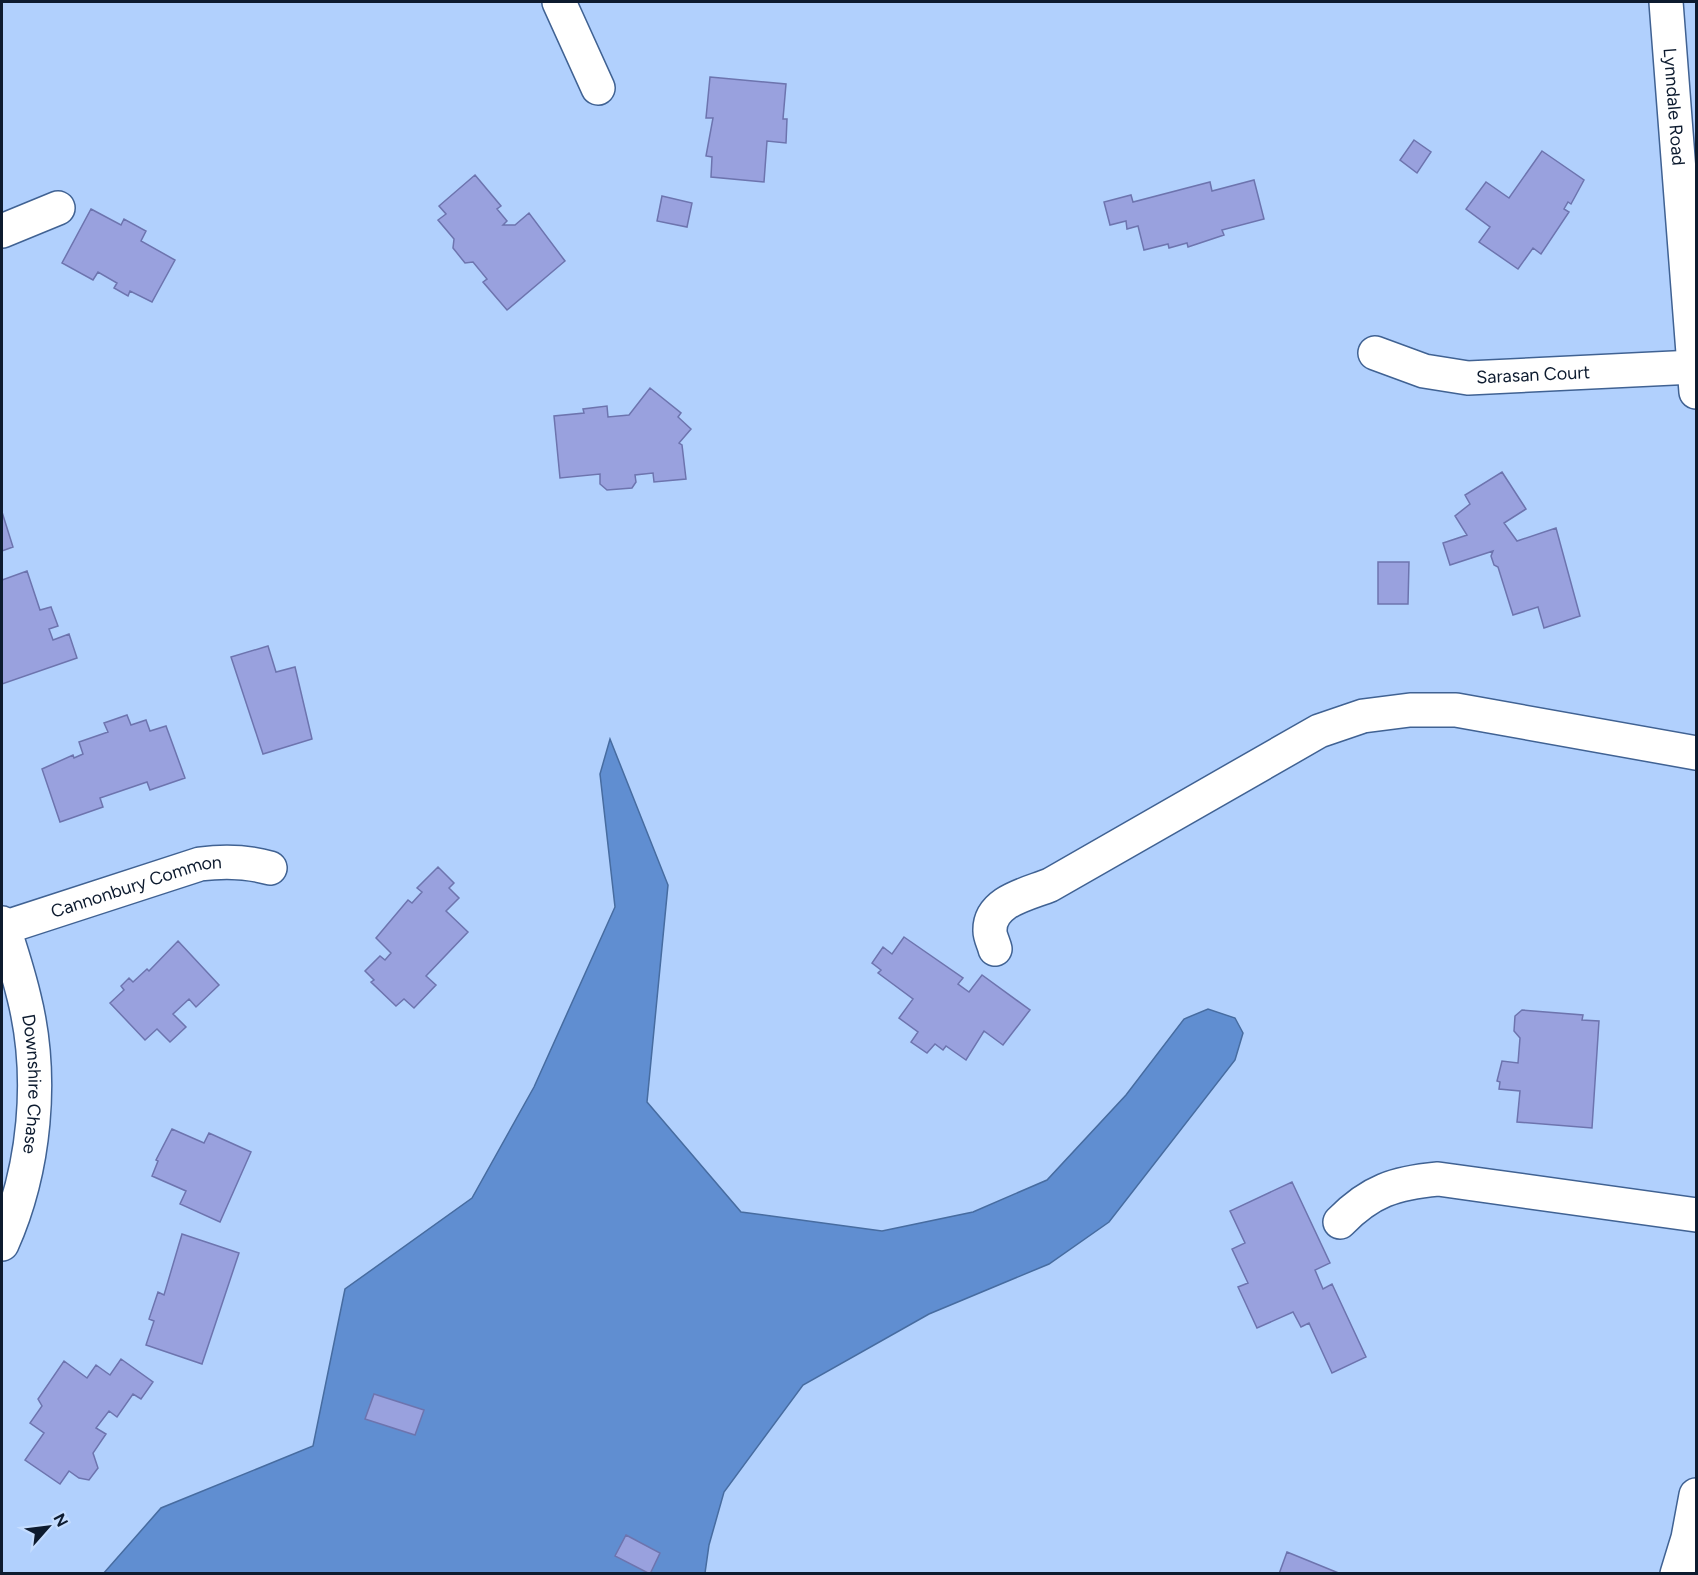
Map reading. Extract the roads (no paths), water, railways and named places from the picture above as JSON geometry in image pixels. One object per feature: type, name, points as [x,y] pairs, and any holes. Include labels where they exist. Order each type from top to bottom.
[{"type":"street","points":[[559,2],[598,88]]},
{"type":"street","name":"Lynndale Road","points":[[1666,2],[1695,379]]},
{"type":"street","points":[[2,231],[58,208]]},
{"type":"street","name":"Sarasan Court","points":[[1375,353],[1424,371],[1468,378],[1695,379]]},
{"type":"street","points":[[995,949],[989,932],[993,916],[1003,904],[1050,885],[1175,811],[1319,731],[1363,716],[1410,710],[1456,710],[1696,753]]},
{"type":"street","name":"Cannonbury Common","points":[[2,926],[200,864],[226,861],[257,864],[270,868]]},
{"type":"street","name":"Downshire Chase","points":[[2,926],[25,998],[32,1042],[34,1097],[27,1162],[13,1219],[2,1244]]},
{"type":"street","points":[[1340,1222],[1353,1208],[1378,1192],[1407,1182],[1438,1179],[1696,1215]]},
{"type":"street","points":[[1677,1574],[1692,1540],[1696,1495]]},
{"type":"water","points":[[610,739],[668,885],[647,1102],[741,1212],[882,1231],[973,1212],[1047,1180],[1126,1095],[1184,1019],[1208,1009],[1235,1018],[1243,1033],[1235,1060],[1109,1222],[1049,1264],[929,1314],[803,1385],[724,1492],[709,1545],[705,1573],[103,1574],[161,1508],[313,1446],[345,1289],[472,1198],[534,1087],[615,907],[600,774]]}]
